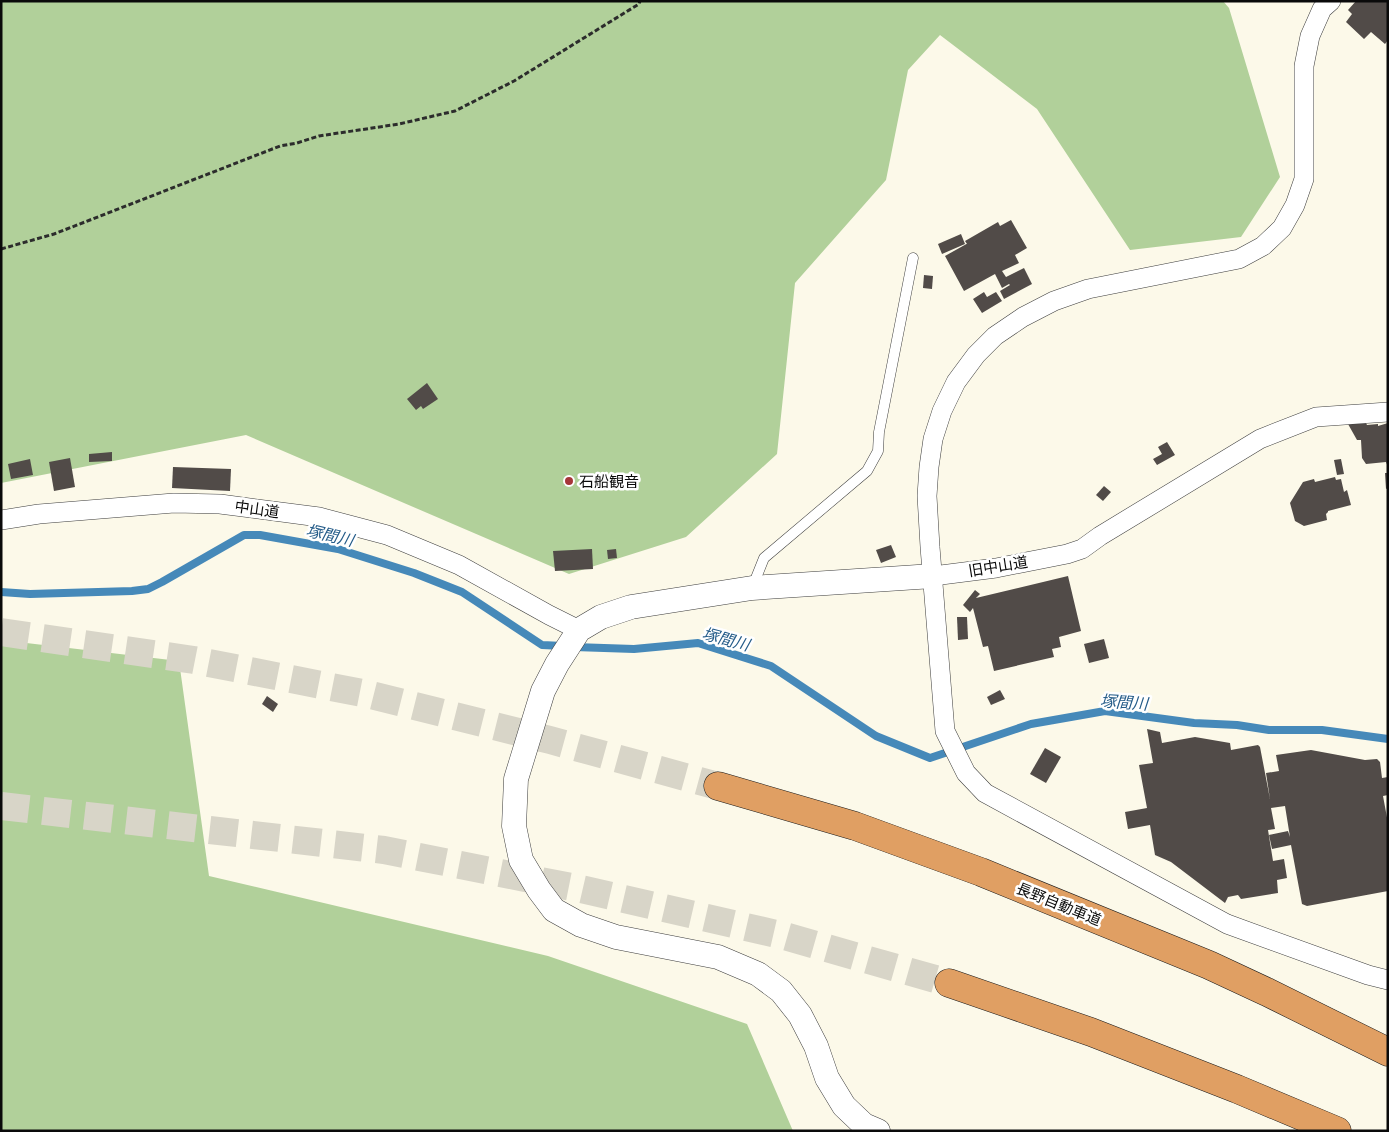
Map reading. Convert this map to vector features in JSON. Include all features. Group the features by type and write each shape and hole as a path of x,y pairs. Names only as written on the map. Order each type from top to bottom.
{"highway":[{"name":"長野自動車道","path":"718,786 855,826 963,865 1209,965 1388,1052"},
{"path":"1209,965 1305,1000 1388,1034"},
{"path":"949,983 1091,1032 1338,1131"},
{"path":"1091,1032 1206,1091 1297,1131"}],"street":[{"path":"1331,1 1322,9 1310,36 1304,66 1304,178 1295,205 1282,228 1263,246 1239,259 1088,289 1054,301 1023,317 995,336 976,355 956,382 942,411 936,430 929,467 928,496 946,731 966,773 985,793 1227,924 1368,975 1388,980"},
{"name":"旧中山道","path":"579,631 601,617 631,607 752,588 933,576 996,568 1067,554 1082,549 1100,536 1260,439 1316,417 1388,412"},
{"name":"中山道","path":"1,520 39,514 174,503 220,504 319,517 387,536 459,565 579,631"},
{"path":"579,631 557,664 544,691 516,778 514,826 521,860 539,890 554,910 581,925 616,937 718,957 758,974 781,991 800,1015 816,1046 827,1078 844,1106 864,1125 878,1131"}],"lane":[{"path":"752,588 764,558 867,471 878,451 913,258"}],"path":[{"path":"1,250 54,234 280,146 319,136 399,124 455,111 514,81 639,4 640,1"}],"green space":[{"path":"1,1 1223,1 1229,8 1280,177 1241,237 1130,250 1037,109 940,35 908,70 886,180 795,283 777,454 686,537 569,574 246,435 1,483"},
{"path":"1,640 179,661 209,876 548,956 747,1024 793,1131 1,1131"}],"building":[{"path":"1356,1 1388,1 1388,40 1385,44 1371,32 1364,39 1346,22 1352,14 1348,10"},
{"path":"1011,220 1027,248 1015,255 1019,263 1002,271 1006,277 1024,268 1032,284 1004,299 1000,291 1010,285 1002,288 995,274 964,291 945,256 967,244 965,241 998,222 1000,226"},
{"path":"961,234 965,244 942,254 938,244"},
{"path":"924,275 933,276 932,289 923,288"},
{"path":"984,292 987,297 996,292 1002,301 982,313 973,299"},
{"path":"427,383 438,399 423,409 421,406 416,410 407,399"},
{"path":"1366,423 1367,425 1378,424 1378,426 1388,423 1388,467 1386,462 1366,464 1362,458 1361,440 1357,440 1348,424"},
{"path":"1167,442 1175,455 1157,465 1153,459 1162,454 1158,447"},
{"path":"112,452 112,461 89,462 89,454"},
{"path":"70,458 75,487 54,491 49,462"},
{"path":"30,459 33,475 11,479 8,464"},
{"path":"1341,459 1344,474 1337,475 1334,460"},
{"path":"173,467 231,469 230,491 172,488"},
{"path":"1385,473 1388,473 1388,488 1386,489"},
{"path":"1335,477 1336,480 1341,479 1344,492 1347,490 1351,505 1328,511 1326,514 1327,520 1304,526 1295,521 1290,503 1303,482 1314,479 1315,482"},
{"name":"石船観音","path":"564,478 574,478 574,484 564,485"},
{"path":"1104,486 1111,492 1103,501 1096,495"},
{"path":"891,545 896,557 881,563 876,550"},
{"path":"592,549 593,569 555,571 553,551"},
{"path":"616,549 617,558 608,559 607,550"},
{"path":"1068,576 1081,631 1059,637 1061,647 1052,649 1054,657 994,671 988,646 983,647 973,608 970,612 963,605 975,590 980,594 976,598"},
{"path":"957,617 967,617 968,639 958,640"},
{"path":"1104,639 1109,658 1089,663 1084,644"},
{"path":"1000,690 1005,699 991,705 987,697"},
{"path":"267,696 278,704 273,712 262,704"},
{"path":"1147,729 1160,732 1162,743 1195,737 1230,743 1231,750 1258,745 1260,747 1270,799 1266,773 1279,771 1276,755 1311,750 1365,760 1377,759 1380,762 1382,778 1388,777 1388,795 1383,796 1388,823 1388,891 1307,906 1302,904 1291,845 1272,849 1269,835 1288,831 1290,837 1285,806 1271,808 1275,829 1268,830 1273,861 1284,859 1287,878 1277,880 1278,893 1241,899 1238,895 1228,897 1225,903 1171,862 1155,855 1150,825 1128,829 1125,812 1147,808 1139,765 1153,763"},
{"path":"1045,748 1061,757 1046,783 1030,774"}],"waterway":[{"name":"塚間川","path":"1,592 30,594 148,589 244,535 260,535 338,549 414,573 462,592 542,645 563,646"},
{"name":"塚間川","path":"574,647 634,649 698,643 771,666 876,736 930,758 1031,724 1105,711 1194,723 1237,725 1269,730 1322,730 1388,739"}],"tunnel":[{"path":"1,632 194,660 367,694 550,740 718,786"},
{"path":"1,806 384,850 581,889 781,935 949,983"}],"place":[{"name":"石船観音","path":"569,481"}]}
